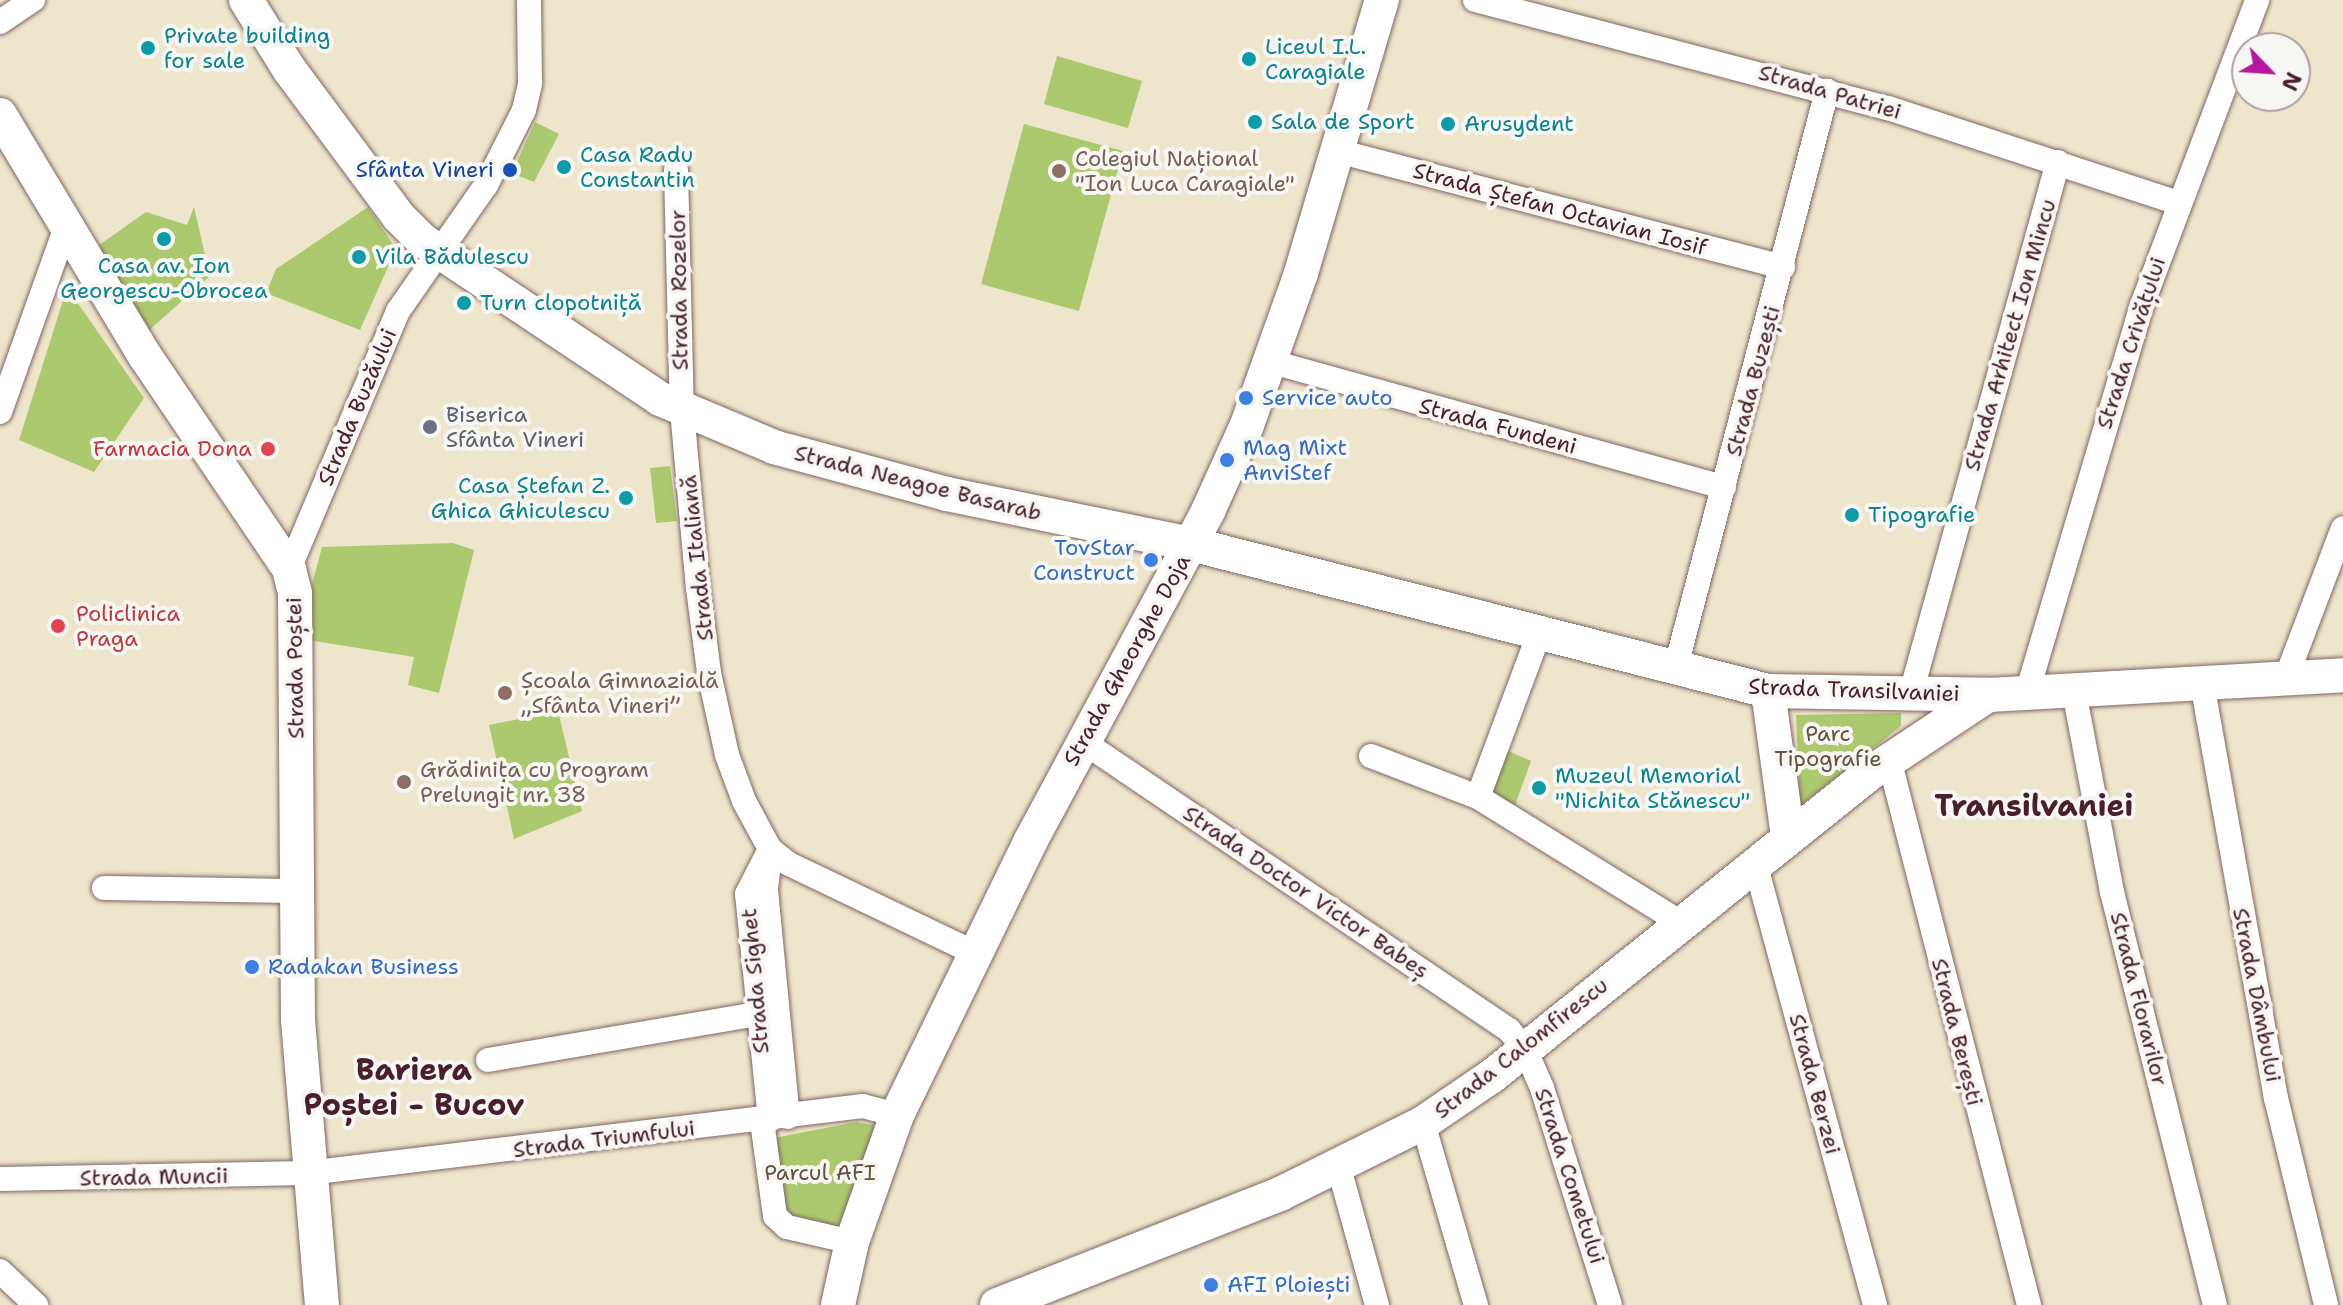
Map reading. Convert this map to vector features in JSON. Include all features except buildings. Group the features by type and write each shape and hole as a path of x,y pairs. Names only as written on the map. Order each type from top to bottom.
{"main road":[{"name":"Strada Neagoe Basarab","path":"246,0 289,69 398,216 439,252 682,410 774,447 876,477 1191,544"},
{"name":"Strada Gheorghe Doja","path":"838,1305 852,1242 897,1115 1082,741 1191,544 1236,453 1272,362 1382,0"},
{"name":"Strada Poștei","path":"0,115 65,229 289,569 295,593 296,891 308,1173 322,1305"},
{"name":"Strada Transilvaniei","path":"1191,544 1675,670 1768,691 1989,695 2343,675"},
{"path":"1768,691 1788,837"},
{"name":"Strada Calomfirescu","path":"997,1305 1339,1168 1423,1123 1525,1049 1889,759 1989,695"}],"street":[{"path":"0,22 33,0"},
{"name":"Strada Buzăului","path":"289,569 385,338 486,185 524,110 530,83 529,0"},
{"name":"Strada Patriei","path":"1475,0 1827,91 2179,203"},
{"name":"Strada Crivățului","path":"2027,693 2108,410 2179,203 2257,0"},
{"name":"Strada Buzești","path":"1675,670 1827,91"},
{"name":"Strada Ștefan Octavian Iosif","path":"1337,151 1783,267"},
{"name":"Strada Arhitect Ion Mincu","path":"1911,693 2058,162"},
{"name":"Strada Rozelor","path":"676,170 682,410"},
{"path":"0,412 65,229"},
{"name":"Strada Fundeni","path":"1272,362 1724,487"},
{"name":"Strada Italiană","path":"682,410 709,673 727,755 770,849"},
{"path":"2286,678 2343,528"},
{"path":"1478,797 1539,634"},
{"name":"Strada Dâmbului","path":"2202,683 2276,1098 2326,1305"},
{"name":"Strada Florarilor","path":"2074,691 2112,892 2215,1305"},
{"name":"Strada Doctor Victor Babeș","path":"1082,741 1488,1013 1525,1049"},
{"path":"1371,756 1478,797 1681,923"},
{"name":"Strada Berești","path":"1889,759 2029,1305"},
{"path":"773,1119 766,890 770,849 826,884 975,953"},
{"name":"Strada Sighet","path":"770,849 754,871 747,894 756,1014 773,1119 775,1216 787,1227 852,1242"},
{"name":"Strada Berzei","path":"1755,863 1875,1305"},
{"path":"104,888 296,891"},
{"path":"488,1060 756,1014"},
{"name":"Strada Cometului","path":"1525,1049 1573,1173 1610,1305"},
{"name":"Strada Triumfului","path":"308,1173 863,1106 897,1115"},
{"path":"1423,1123 1476,1305"},
{"path":"1339,1168 1377,1305"},
{"name":"Strada Muncii","path":"0,1179 308,1173"},
{"path":"0,1271 36,1305"}],"green space":[{"path":"1057,56 1142,81 1128,128 1044,104"},
{"path":"535,122 559,134 534,182 512,173"},
{"path":"1024,124 1123,151 1079,311 981,284"},
{"path":"194,207 210,276 146,333 95,248 146,212 187,225"},
{"path":"368,207 396,249 360,330 266,293 276,269"},
{"path":"70,292 144,398 94,472 19,440 65,294"},
{"path":"670,466 677,521 656,523 650,468"},
{"path":"453,543 474,550 439,693 408,685 414,657 308,640 312,584 322,547"},
{"path":"558,711 582,811 514,839 489,725"},
{"name":"Parc Tipografie","path":"1901,713 1901,726 1800,806 1796,715"},
{"path":"1506,750 1531,761 1514,808 1492,792"},
{"name":"Parcul AFI","path":"856,1122 873,1125 875,1142 847,1234 782,1213 774,1138"}],"place":[{"name":"Private building for sale","path":"148,48"},
{"name":"Liceul I.L. Caragiale","path":"1249,59"},
{"name":"Sala de Sport","path":"1255,122"},
{"name":"Arusydent","path":"1448,124"},
{"name":"Casa Radu Constantin","path":"564,167"},
{"name":"Sfânta Vineri","path":"510,170"},
{"name":"Colegiul Național \"Ion Luca Caragiale\"","path":"1059,171"},
{"name":"Casa av. Ion Georgescu-Obrocea","path":"164,239"},
{"name":"Vila Bădulescu","path":"359,257"},
{"name":"Turn clopotniță","path":"464,303"},
{"name":"Service auto","path":"1246,398"},
{"name":"Biserica Sfânta Vineri","path":"430,427"},
{"name":"Farmacia Dona","path":"268,449"},
{"name":"Mag Mixt AnviStef","path":"1227,460"},
{"name":"Casa Ștefan Z. Ghica Ghiculescu","path":"626,498"},
{"name":"Tipografie","path":"1852,515"},
{"name":"TovStar Construct","path":"1151,560"},
{"name":"Policlinica Praga","path":"58,626"},
{"name":"Școala Gimnazială ,,Sfânta Vineri”","path":"505,693"},
{"name":"Grădinița cu Program Prelungit nr. 38","path":"404,782"},
{"name":"Muzeul Memorial \"Nichita Stănescu\"","path":"1539,788"},
{"name":"Radakan Business","path":"252,967"},
{"name":"AFI Ploiești","path":"1211,1285"}],"district":[{"name":"Transilvaniei","path":"2034,806"},
{"name":"Bariera Poștei - Bucov","path":"414,1087"}]}
